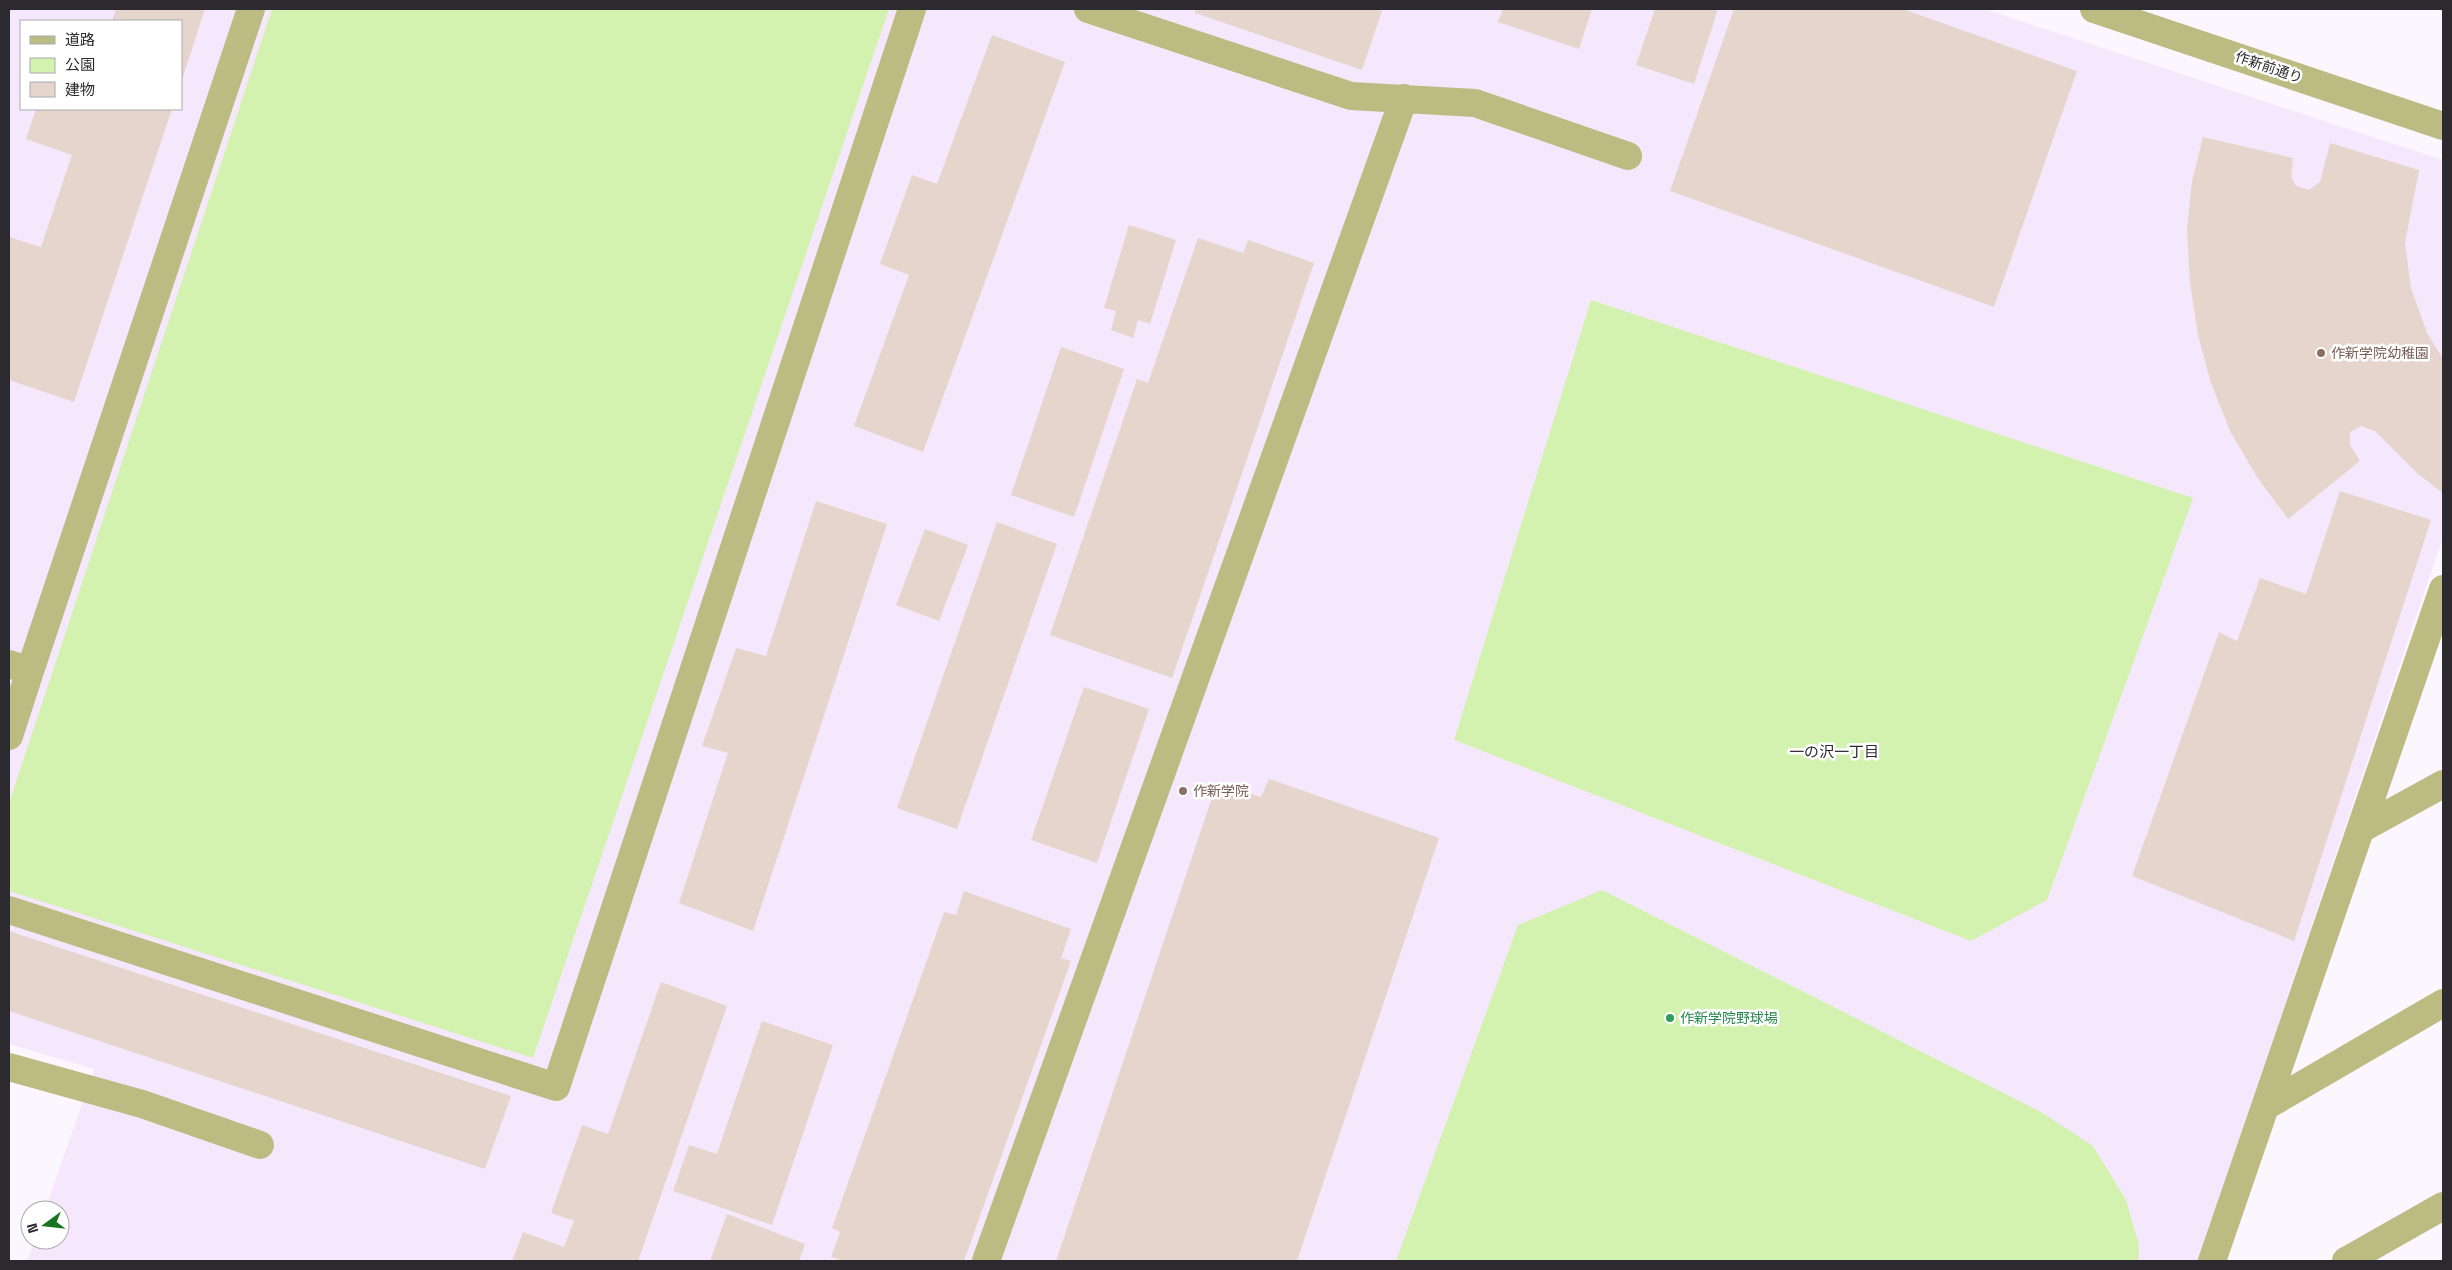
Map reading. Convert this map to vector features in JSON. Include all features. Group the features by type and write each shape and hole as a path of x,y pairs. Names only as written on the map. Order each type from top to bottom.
{"street":[{"path":"9,736 19,668 251,9"},
{"path":"9,910 556,1086 912,9"},
{"path":"1088,9 1352,96 1475,103 1628,156"},
{"name":"作新前通り","path":"2103,10 2438,119"},
{"path":"986,1261 1404,98"},
{"path":"2212,1261 2443,588"},
{"path":"2361,830 2443,784"},
{"path":"2266,1106 2443,1003"},
{"path":"9,1067 142,1104 260,1145"},
{"path":"2346,1261 2443,1206"}],"shaded area":[{"name":"作新学院","path":"9,9 1984,9 2443,160 2443,537 2198,1261 27,1261 31,1250 70,1250 70,1200 48,1200 94,1069 9,1044"}],"green space":[{"path":"272,9 889,9 533,1058 9,891 9,803"},
{"path":"1591,300 2193,498 2047,900 1971,941 1454,740"},
{"name":"作新学院野球場","path":"1602,890 2041,1112 2093,1146 2126,1200 2139,1245 2138,1261 1396,1261 1518,925"}],"building":[{"path":"116,9 205,9 182,80 182,20 112,20"},
{"path":"1196,9 1375,9 1382,11 1362,70 1195,13"},
{"path":"1503,9 1592,9 1579,49 1498,22"},
{"path":"1655,9 1718,9 1694,84 1636,65"},
{"path":"1734,9 1903,9 2077,71 1994,307 1670,191"},
{"path":"992,35 1065,62 923,452 854,426 909,275 880,264 912,175 937,184"},
{"path":"36,110 172,110 74,402 9,380 9,237 41,247 72,155 26,139"},
{"name":"作新学院幼稚園","path":"2203,137 2293,158 2291,177 2296,186 2309,190 2320,182 2330,143 2419,170 2405,243 2411,288 2427,333 2443,359 2443,493 2418,474 2375,431 2361,426 2350,432 2350,445 2360,461 2288,519 2257,477 2230,431 2211,383 2198,335 2190,283 2187,229 2192,181"},
{"path":"1129,225 1176,240 1150,324 1138,320 1133,338 1111,330 1116,311 1104,308"},
{"path":"1198,238 1243,253 1248,240 1314,263 1172,678 1050,635 1137,379 1148,383"},
{"path":"1061,347 1124,369 1074,517 1011,495"},
{"path":"2340,491 2431,520 2294,941 2132,876 2219,632 2237,641 2260,578 2306,594"},
{"path":"816,501 887,524 753,931 679,903 728,753 702,746 736,648 766,656"},
{"path":"997,522 1057,544 957,829 897,808"},
{"path":"925,529 968,545 939,621 896,605"},
{"path":"1084,687 1149,709 1097,863 1031,840"},
{"path":"1269,779 1439,838 1297,1261 1056,1261 1217,783 1261,797"},
{"path":"964,891 1071,929 1061,958 1071,961 964,1261 844,1261 831,1257 840,1232 832,1228 944,912 956,915"},
{"path":"9,931 511,1096 485,1169 9,1011"},
{"path":"661,982 727,1006 638,1261 512,1261 523,1232 564,1247 574,1221 551,1213 582,1125 608,1134"},
{"path":"762,1021 833,1045 772,1225 673,1191 689,1145 717,1154"},
{"path":"727,1214 805,1244 799,1261 710,1261"}],"place":[{"name":"作新学院幼稚園","path":"2321,353"},
{"name":"作新学院","path":"1183,791"},
{"name":"作新学院野球場","path":"1670,1018"}],"district":[{"name":"一の沢一丁目","path":"1834,751"}]}
